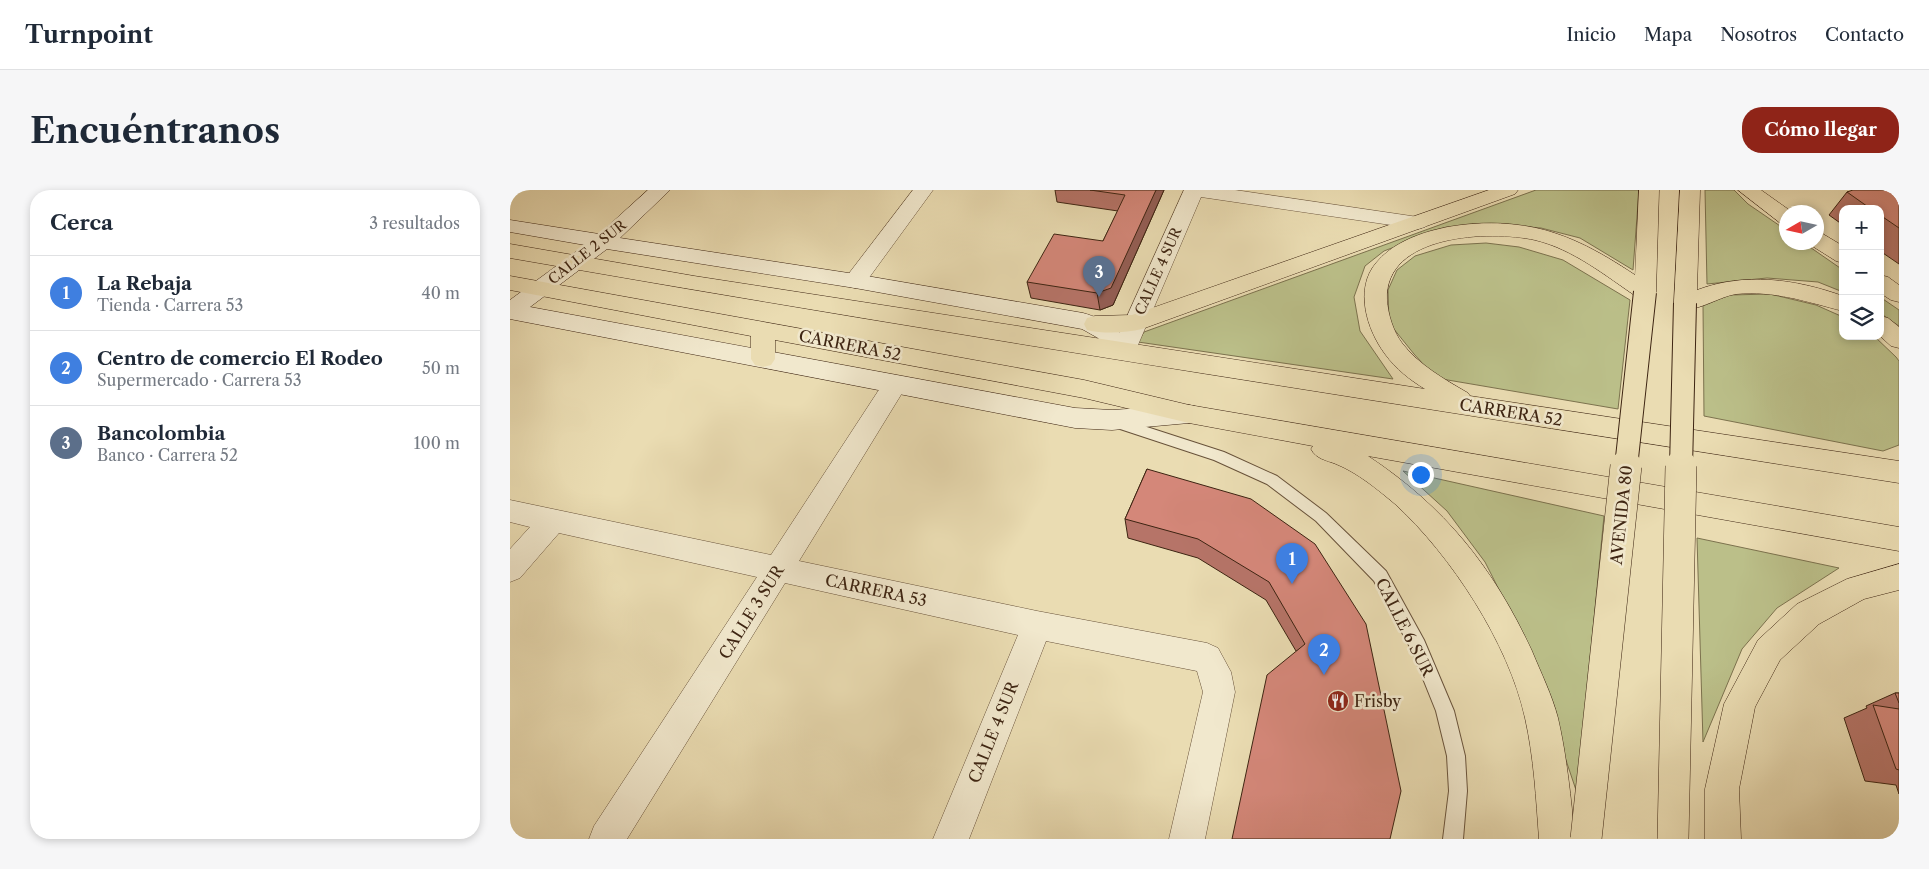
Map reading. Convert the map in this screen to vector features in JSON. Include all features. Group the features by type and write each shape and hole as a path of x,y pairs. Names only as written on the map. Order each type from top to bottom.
{"main road":[{"name":"AVENIDA 80","path":"1586,839 1645,292 1649,190"},
{"path":"1673,839 1685,303 1690,190"},
{"path":"1748,190 1779,213"},
{"path":"1095,324 1134,323 1418,223 1494,192"},
{"path":"1471,406 1421,376 1393,347 1376,316 1375,292 1382,269 1402,252 1429,238 1466,231 1501,230 1535,234 1570,246 1645,292"},
{"path":"1824,243 1839,253"},
{"name":"CARRERA 52","path":"510,251 694,284 1899,472"},
{"name":"CARRERA 52","path":"510,283 1084,389 1189,414 1743,510 1899,539"},
{"path":"1884,285 1899,295"},
{"path":"1685,303 1723,290 1757,287 1788,289 1817,294 1839,302"},
{"path":"1884,327 1899,340"},
{"path":"763,329 763,359"},
{"path":"1279,430 1357,462 1394,487 1429,518 1463,558 1505,625 1540,713 1553,781 1557,839"},
{"path":"1861,465 1899,460"},
{"path":"1723,839 1722,789 1740,704 1768,650 1808,614 1858,588 1899,577"}],"street":[{"name":"CALLE 2 SUR","path":"568,261 580,238 634,190"},
{"name":"CALLE 2 SUR","path":"510,311 568,261 603,242 660,190"},
{"path":"855,281 923,190"},
{"path":"1194,190 1418,223"},
{"name":"CALLE 4 SUR","path":"1123,352 1134,323 1194,190"},
{"path":"510,226 855,281 1095,324 1113,337 1123,352"},
{"name":"CARRERA 52","path":"510,311 1075,418 1112,420 1189,414"},
{"name":"CALLE 3 SUR","path":"607,839 895,385"},
{"name":"CARRERA 53","path":"510,511 1037,625 1207,658 1215,672 1219,692 1187,839"},
{"path":"510,569 554,520"},
{"name":"CALLE 4 SUR","path":"951,839 1037,625"}],"lane":[{"name":"CALLE 6 SUR","path":"1112,420 1220,456 1272,480 1321,517 1380,576 1418,645 1445,711 1456,756 1458,791 1452,839"}],"green space":[{"path":"1536,190 1639,190 1633,270 1580,238 1541,228 1493,224 1446,227 1384,251 1365,266 1354,297 1360,331 1393,379 1138,342 1144,332"},
{"path":"1705,190 1734,190 1748,204 1779,225 1779,250 1814,250 1839,267 1839,290 1818,282 1767,278 1707,284"},
{"path":"1486,243 1519,247 1563,260 1630,300 1618,409 1436,378 1389,323 1388,290 1397,270 1415,256 1451,245"},
{"path":"1770,294 1816,305 1839,315 1839,340 1878,340 1899,361 1899,445 1883,451 1704,416 1703,305 1730,295"},
{"path":"1884,300 1899,310 1899,326 1884,316"},
{"path":"1403,471 1604,516 1577,793 1528,647 1485,562 1447,511"},
{"path":"1697,538 1839,568 1777,608 1742,649 1703,742"}],"building":[{"path":"1090,190 1156,190 1111,288 1097,293 1027,282 1054,234 1103,241 1125,195"},
{"path":"1853,190 1899,190 1899,228 1884,218 1884,205 1865,205 1847,192"},
{"path":"1147,469 1251,499 1315,544 1366,624 1401,791 1390,839 1232,839 1267,675 1305,644 1269,582 1198,539 1125,519"},
{"path":"1895,693 1899,693 1899,703"},
{"path":"1873,705 1899,709 1899,770 1896,769"}],"place":[{"name":"Bancolombia","path":"1099,297"},
{"name":"La Rebaja","path":"1292,584"},
{"name":"Centro de comercio El Rodeo","path":"1324,675"},
{"name":"Frisby","path":"1338,701"}]}
